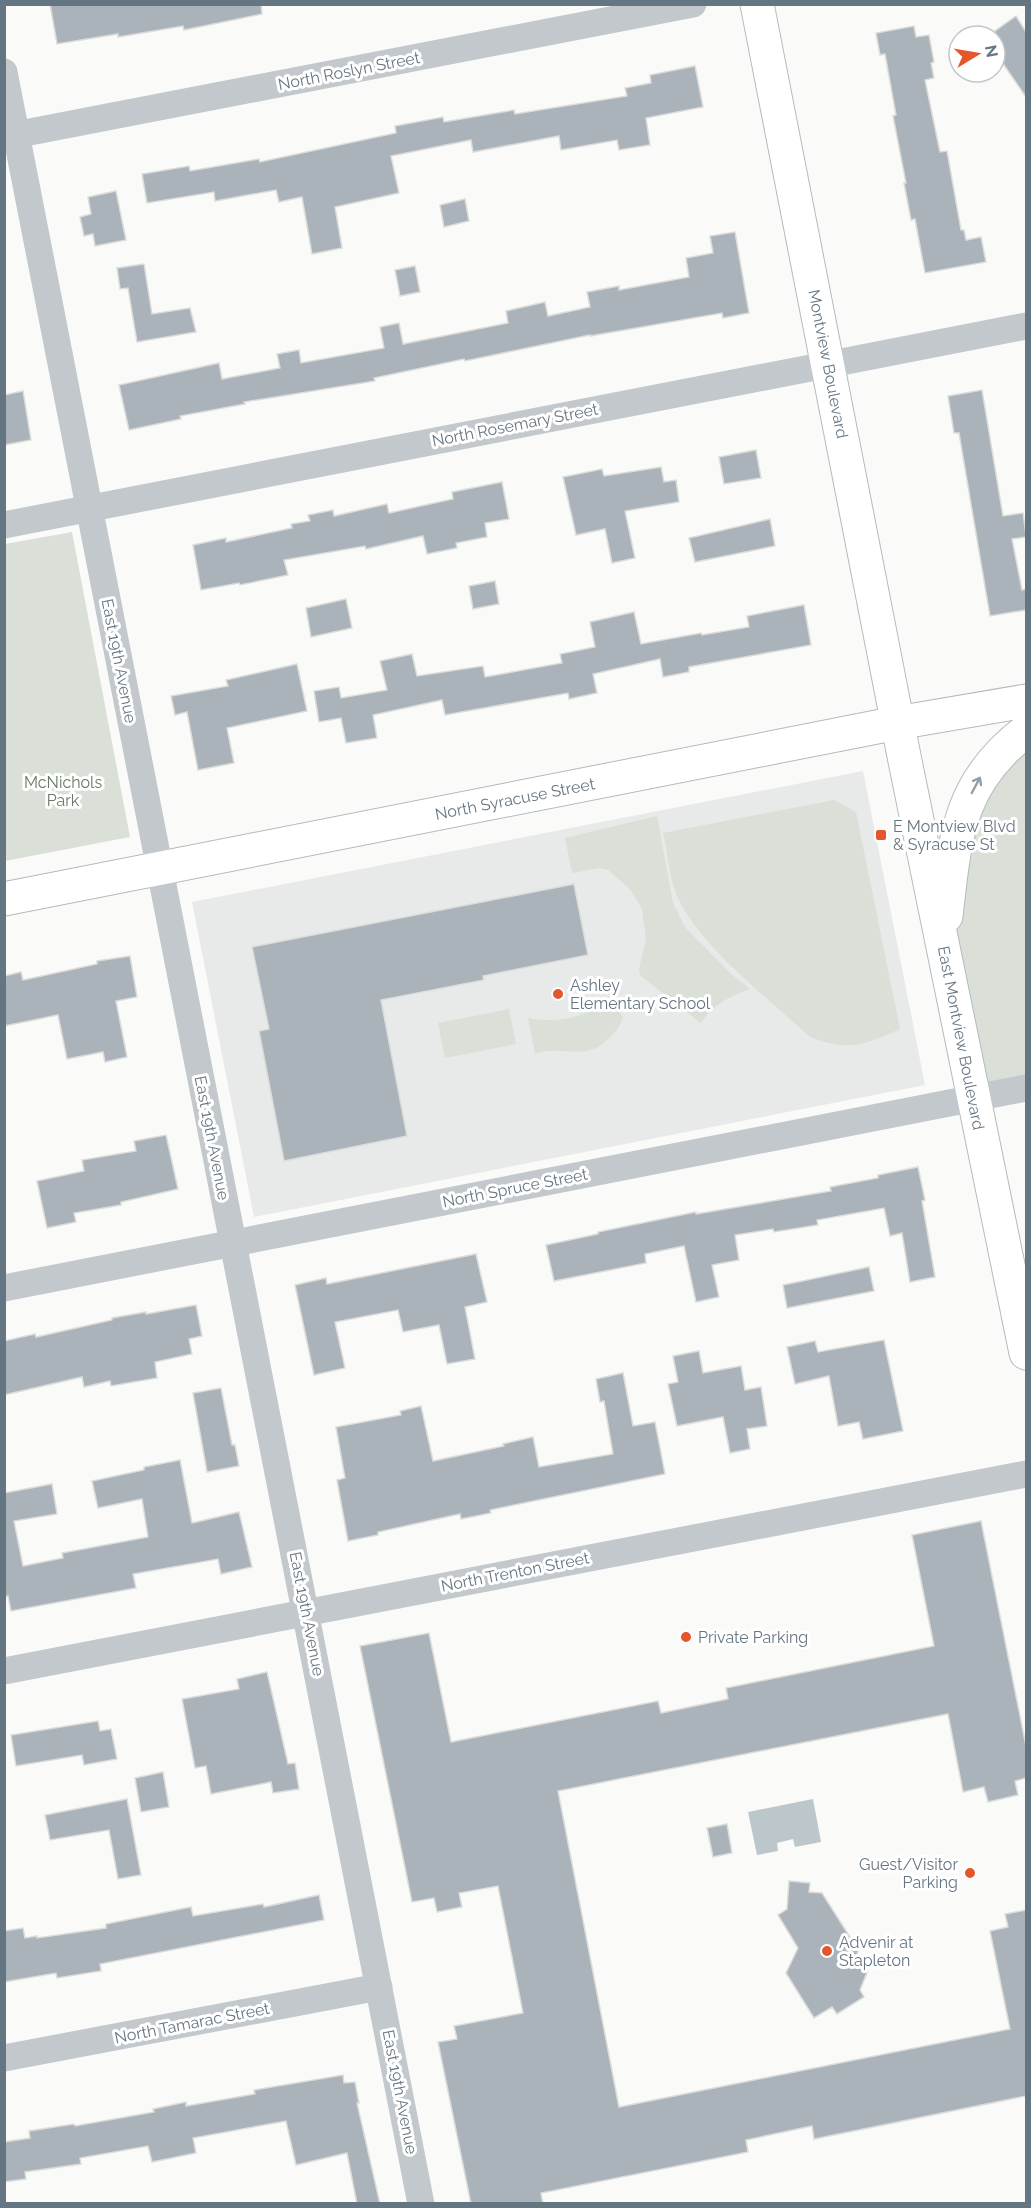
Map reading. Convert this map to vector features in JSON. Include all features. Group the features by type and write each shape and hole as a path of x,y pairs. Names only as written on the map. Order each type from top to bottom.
{"main road":[{"name":"Montview Boulevard","path":"758,4 897,723"},
{"name":"North Syracuse Street","path":"4,899 897,723 1026,701"},
{"name":"East Montview Boulevard","path":"897,723 1026,1353"},
{"path":"942,944 954,843 971,792 981,775 1026,731"}],"street":[{"name":"North Roslyn Street","path":"11,136 693,4"},
{"name":"East 19th Avenue","path":"4,72 11,136 89,509 421,2204"},
{"name":"North Rosemary Street","path":"4,525 1026,326"},
{"name":"North Spruce Street","path":"4,1288 1026,1088"},
{"name":"North Trenton Street","path":"4,1671 1026,1474"},
{"name":"North Tamarac Street","path":"4,2058 379,1987"}],"shaded area":[{"name":"Ashley Elementary School","path":"863,771 925,1085 254,1217 192,902"},
{"path":"813,1799 821,1842 795,1847 793,1839 777,1843 778,1851 757,1855 748,1812"}],"green space":[{"name":"McNichols Park","path":"72,532 130,837 5,861 5,544"},
{"path":"1026,731 1026,1088 973,1098 942,944 954,843"},
{"path":"834,800 856,812 900,1029 856,1045 835,1044 810,1037 718,953 688,915 677,896 670,873 663,833"},
{"path":"657,816 673,903 685,927 731,974 750,989 716,1006 701,1023 640,975 639,969 646,939 642,909 630,889 608,870 600,868 572,873 565,838"},
{"path":"610,1001 623,1017 615,1032 598,1047 581,1052 554,1050 535,1054 528,1018 551,1020 571,1018"},
{"path":"509,1009 516,1044 445,1058 438,1023"}],"building":[{"path":"50,4 261,4 262,14 184,30 183,26 57,44"},
{"path":"1016,16 1026,32 1026,97 1007,69 1007,24 1005,24"},
{"path":"914,26 916,37 929,35 934,62 931,63 934,78 925,80 940,152 947,151 961,230 964,230 966,240 981,237 986,262 925,273 915,219 911,220 904,183 906,183 893,116 896,115 885,54 880,55 876,33"},
{"path":"695,66 703,107 646,118 650,145 619,150 617,140 561,150 559,136 473,152 471,140 391,156 399,193 335,207 342,248 312,254 302,197 279,202 276,190 215,201 214,192 147,203 142,174 189,166 190,171 259,159 260,162 396,133 395,126 443,117 444,122 514,110 515,114 627,96 625,88 651,83 650,75"},
{"path":"116,191 126,240 95,246 93,234 84,236 80,217 91,214 88,197"},
{"path":"465,199 469,221 444,227 440,205"},
{"path":"735,232 749,313 723,318 722,313 590,335 374,378 375,381 244,402 245,404 180,416 181,419 129,430 119,385 219,363 222,379 280,368 277,354 299,350 301,363 384,348 380,327 399,323 403,344 508,323 506,311 545,302 548,316 590,307 587,292 619,286 619,290 689,277 686,258 713,253 710,236"},
{"path":"144,264 152,314 190,308 196,332 137,342 128,288 120,289 117,268"},
{"path":"415,266 420,292 400,296 395,270"},
{"path":"982,390 1003,516 1023,513 1026,535 1026,537 1012,539 1022,590 1026,589 1026,610 990,616 959,433 954,433 948,396"},
{"path":"23,391 31,440 4,445 4,395"},
{"path":"756,450 761,478 724,484 719,457"},
{"path":"661,467 664,482 676,480 679,502 625,511 635,558 612,563 605,529 576,535 563,477 602,469 604,476"},
{"path":"502,482 509,519 485,523 487,537 456,543 457,548 427,554 423,536 366,549 365,546 284,560 288,575 201,590 193,545 226,538 226,542 292,528 291,524 310,521 308,515 333,510 334,516 387,504 389,513 453,499 452,492"},
{"path":"770,519 775,546 695,562 689,538"},
{"path":"495,581 499,604 473,609 469,586"},
{"path":"346,599 352,628 311,637 306,608"},
{"path":"804,605 811,645 689,667 689,672 663,677 660,659 593,674 597,693 569,699 568,693 445,715 442,700 373,715 377,738 346,743 341,718 319,722 314,691 339,687 341,698 387,690 380,661 412,654 417,676 483,666 485,677 562,663 560,654 595,647 590,622 634,612 641,644 749,627 747,616"},
{"path":"297,664 307,711 227,728 234,763 198,770 187,712 175,715 171,696 228,686 226,680"},
{"path":"574,884 588,955 483,976 484,980 381,1000 407,1136 284,1161 259,1031 269,1029 252,947"},
{"path":"130,956 137,997 116,1001 127,1057 105,1062 103,1052 67,1059 58,1015 4,1026 4,976 21,972 23,980 97,964 97,961"},
{"path":"166,1135 178,1189 121,1202 121,1205 74,1213 76,1222 47,1228 37,1181 84,1171 82,1160 136,1151 134,1141"},
{"path":"918,1167 925,1200 922,1201 935,1277 910,1282 902,1233 890,1236 884,1208 817,1220 818,1225 735,1235 739,1260 712,1265 719,1297 696,1302 684,1246 645,1254 646,1263 554,1281 546,1245 696,1212 696,1214 831,1191 830,1187 878,1178 878,1175"},
{"path":"476,1254 487,1302 465,1307 475,1359 447,1364 439,1325 403,1332 398,1310 335,1322 345,1368 314,1375 295,1285 326,1278 327,1284"},
{"path":"869,1267 874,1291 787,1308 783,1285"},
{"path":"196,1305 202,1336 189,1339 192,1354 155,1362 157,1378 111,1386 110,1381 84,1387 82,1377 4,1395 4,1341 35,1334 36,1337 112,1320 112,1318"},
{"path":"884,1340 903,1431 863,1439 859,1422 838,1426 829,1376 795,1384 787,1347 815,1341 818,1352"},
{"path":"699,1351 703,1373 741,1366 745,1390 761,1387 767,1426 747,1429 750,1449 730,1453 723,1417 677,1426 668,1384 678,1382 673,1356"},
{"path":"623,1373 633,1426 655,1422 665,1474 490,1510 491,1513 461,1519 460,1514 348,1541 337,1480 345,1478 336,1427 401,1415 400,1411 421,1406 433,1461 504,1446 503,1444 533,1437 539,1467 613,1454 604,1401 600,1402 596,1379"},
{"path":"221,1388 232,1445 235,1445 239,1466 207,1472 193,1393"},
{"path":"180,1460 192,1523 239,1512 252,1567 221,1574 218,1559 133,1574 136,1588 11,1611 8,1596 4,1597 4,1493 52,1484 57,1514 14,1521 23,1566 63,1558 62,1553 148,1537 142,1499 98,1508 92,1481"},
{"path":"981,1521 1026,1746 1026,1778 1015,1781 1018,1795 988,1802 984,1787 963,1792 948,1714 558,1791 619,2107 1010,2029 990,1931 1008,1927 1005,1914 1026,1910 1026,2096 814,2139 812,2126 746,2140 748,2152 541,2193 543,2204 471,2204 438,2042 457,2039 454,2026 523,2013 498,1886 459,1893 462,1907 437,1912 434,1898 412,1902 360,1646 429,1633 451,1742 658,1701 661,1713 728,1699 726,1688 934,1646 912,1535"},
{"path":"267,1672 288,1764 295,1763 299,1789 273,1793 271,1782 211,1794 206,1766 195,1768 182,1699 239,1689 237,1679"},
{"path":"98,1721 100,1731 111,1729 117,1759 84,1765 82,1755 16,1766 11,1735"},
{"path":"163,1772 169,1807 141,1812 135,1778"},
{"path":"127,1799 141,1875 118,1879 109,1830 50,1840 45,1815"},
{"path":"727,1824 732,1853 713,1857 707,1828"},
{"name":"Advenir at Stapleton","path":"789,1881 810,1883 809,1892 822,1893 853,1942 861,1945 857,1954 868,1970 860,1990 864,1997 837,2014 832,2007 814,2018 786,1973 798,1948 778,1915 787,1909"},
{"path":"319,1895 324,1920 100,1964 101,1971 57,1978 56,1973 4,1982 4,1931 23,1928 25,1938 37,1936 37,1938 106,1928 106,1924 191,1907 193,1916 263,1904 264,1907"},
{"path":"343,2075 344,2083 355,2082 359,2103 357,2103 380,2204 357,2204 347,2153 296,2165 286,2121 193,2138 196,2153 152,2162 148,2146 80,2158 81,2164 25,2172 26,2179 4,2182 4,2142 30,2138 29,2131 74,2124 75,2126 154,2112 153,2109 186,2102 186,2106 255,2094 254,2090"}],"place":[{"name":"E Montview Blvd & Syracuse St","path":"881,835"},
{"name":"Ashley Elementary School","path":"558,994"},
{"name":"Private Parking","path":"686,1637"},
{"name":"Guest/Visitor Parking","path":"970,1873"},
{"name":"Advenir at Stapleton","path":"827,1951"}]}
